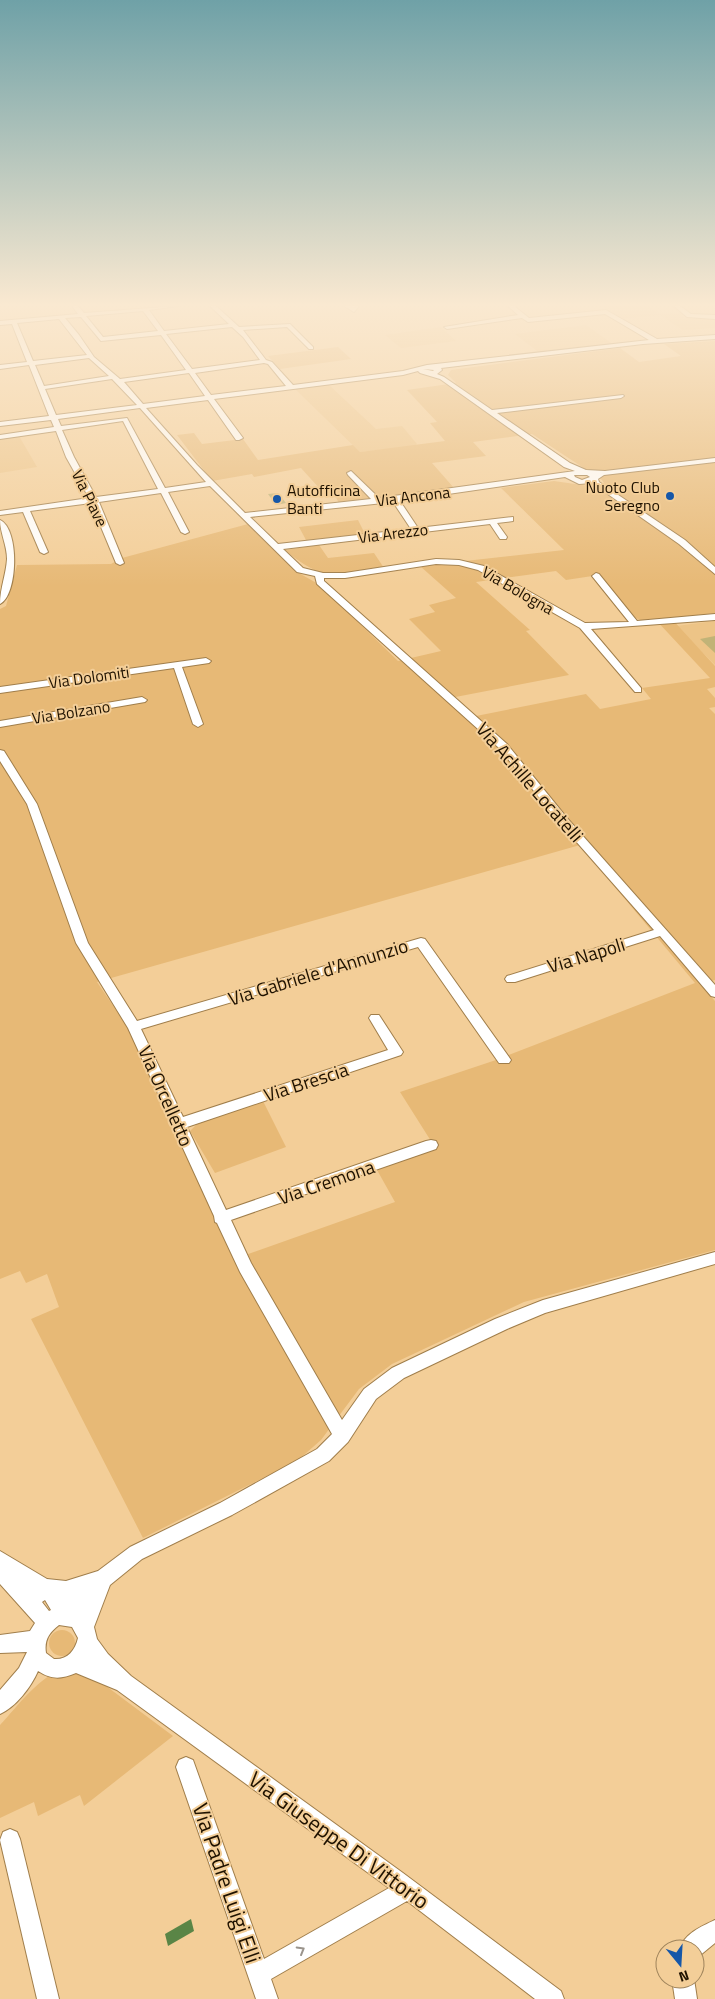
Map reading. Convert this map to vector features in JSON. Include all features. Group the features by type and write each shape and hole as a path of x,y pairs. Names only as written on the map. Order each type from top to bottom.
{"street":[{"name":"Via Piave","path":"47,399 70,457 94,500 120,563"},
{"path":"136,399 210,484 245,515 300,570 319,576"},
{"path":"0,424 198,399"},
{"path":"210,399 239,438"},
{"path":"473,399 567,465 589,474 602,488"},
{"path":"492,412 595,399"},
{"path":"0,437 125,419 161,490 185,532"},
{"path":"574,477 715,460"},
{"path":"567,465 574,477 602,488 682,542 715,571"},
{"path":"351,473 377,501"},
{"path":"574,477 589,474"},
{"name":"Via Ancona","path":"245,515 395,499 550,478 574,477"},
{"path":"0,513 210,484"},
{"path":"395,499 416,530"},
{"path":"25,509 44,552"},
{"name":"Via Arezzo","path":"276,547 510,519"},
{"path":"492,521 503,537"},
{"path":"0,522 7,534 11,559 9,578 0,600"},
{"name":"Via Bologna","path":"319,576 352,576 432,563 469,564 481,568 583,626"},
{"name":"Via Achille Locatelli","path":"319,576 320,582 503,746 563,820 631,895 715,993"},
{"path":"596,576 635,624"},
{"path":"583,626 635,624 715,617"},
{"path":"583,626 638,690"},
{"name":"Via Dolomiti","path":"0,690 206,661"},
{"path":"177,665 198,724"},
{"name":"Via Bolzano","path":"0,724 142,700"},
{"name":"Via Orcelletto","path":"0,753 32,804 76,930 134,1027 220,1218 253,1282 342,1436"},
{"name":"Via Napoli","path":"510,979 661,932"},
{"name":"Via Gabriele d'Annunzio","path":"134,1027 421,942 504,1060"},
{"name":"Via Brescia","path":"179,1124 396,1052 375,1018"},
{"name":"Via Cremona","path":"220,1218 431,1145"},
{"path":"6,1698 33,1666 36,1646 46,1624 65,1615 104,1578 136,1553 226,1510 328,1452 342,1436 367,1398 384,1382 481,1333 548,1305 715,1258"},
{"path":"0,1560 52,1592 65,1615 77,1618 86,1634"},
{"path":"0,1569 8,1581 30,1601 46,1624"},
{"path":"30,1601 45,1588 66,1590 104,1578"},
{"path":"6,1698 33,1677 51,1668 68,1667 81,1657 94,1598 104,1578"},
{"name":"Via Giuseppe Di Vittorio","path":"86,1634 101,1661 124,1683 408,1889 553,1999"},
{"path":"0,1644 36,1646"},
{"path":"36,1646 45,1665 51,1668"},
{"name":"Via Giuseppe Di Vittorio","path":"75,1663 124,1683"},
{"name":"Via Padre Luigi Elli","path":"186,1767 267,1999"},
{"path":"10,1839 48,1999"},
{"path":"258,1974 408,1889"},
{"path":"700,1939 715,1931"}],"shaded area":[{"path":"306,399 344,399 376,429 402,426 417,444 414,446 360,452"},
{"path":"416,399 715,399 715,613 671,618 715,666 715,687 707,689 715,698 715,707 709,708 715,714 715,980 700,984 715,1001 715,1250 524,1302 392,1364 359,1389 321,1440 297,1461 143,1538 31,1319 59,1307 47,1274 26,1283 20,1271 0,1279 0,609 6,606 17,565 111,564 122,558 248,524 297,572 320,585 398,661 441,651 409,619 435,612 429,605 456,598 420,566 564,550 501,488 554,481 589,486 604,483 602,480 532,434 473,442 486,456 432,463 454,488 339,503 333,492 320,489 301,468 254,477 252,474 212,481 177,435 194,433 202,444 243,439 258,460 353,445 360,452 445,441 430,423 437,422","holes":["556,571 566,580 599,575 636,618 642,621 655,619 710,678 642,688 651,699 600,709 586,694 466,718 445,699 569,675 526,631 530,630 476,582","580,845 695,983 496,1060 400,1092 436,1149 377,1170 395,1202 234,1259 131,1032 97,982"]},
{"path":"19,436 37,467 0,473 0,439"},
{"path":"358,520 365,534 306,540 299,527"},
{"path":"319,545 328,558 374,553 384,568 342,575 321,572 310,568 285,550"},
{"path":"715,621 715,665 676,626"},
{"path":"263,1101 286,1147 215,1173 190,1131 197,1124"},
{"path":"62,1630 71,1634 75,1643 71,1652 62,1656 53,1652 49,1643 53,1634"},
{"path":"64,1669 94,1677 173,1736 84,1806 80,1795 38,1816 34,1802 0,1818 0,1725 37,1685"},
{"path":"191,1919 194,1931 168,1946 165,1934"}],"building":[{"name":"Autofficina Banti","path":"278,493 286,503 276,505 268,494"},
{"path":"715,636 715,653 700,639"}],"place":[{"name":"Nuoto Club Seregno","path":"670,496"},
{"name":"Autofficina Banti","path":"277,499"}]}
